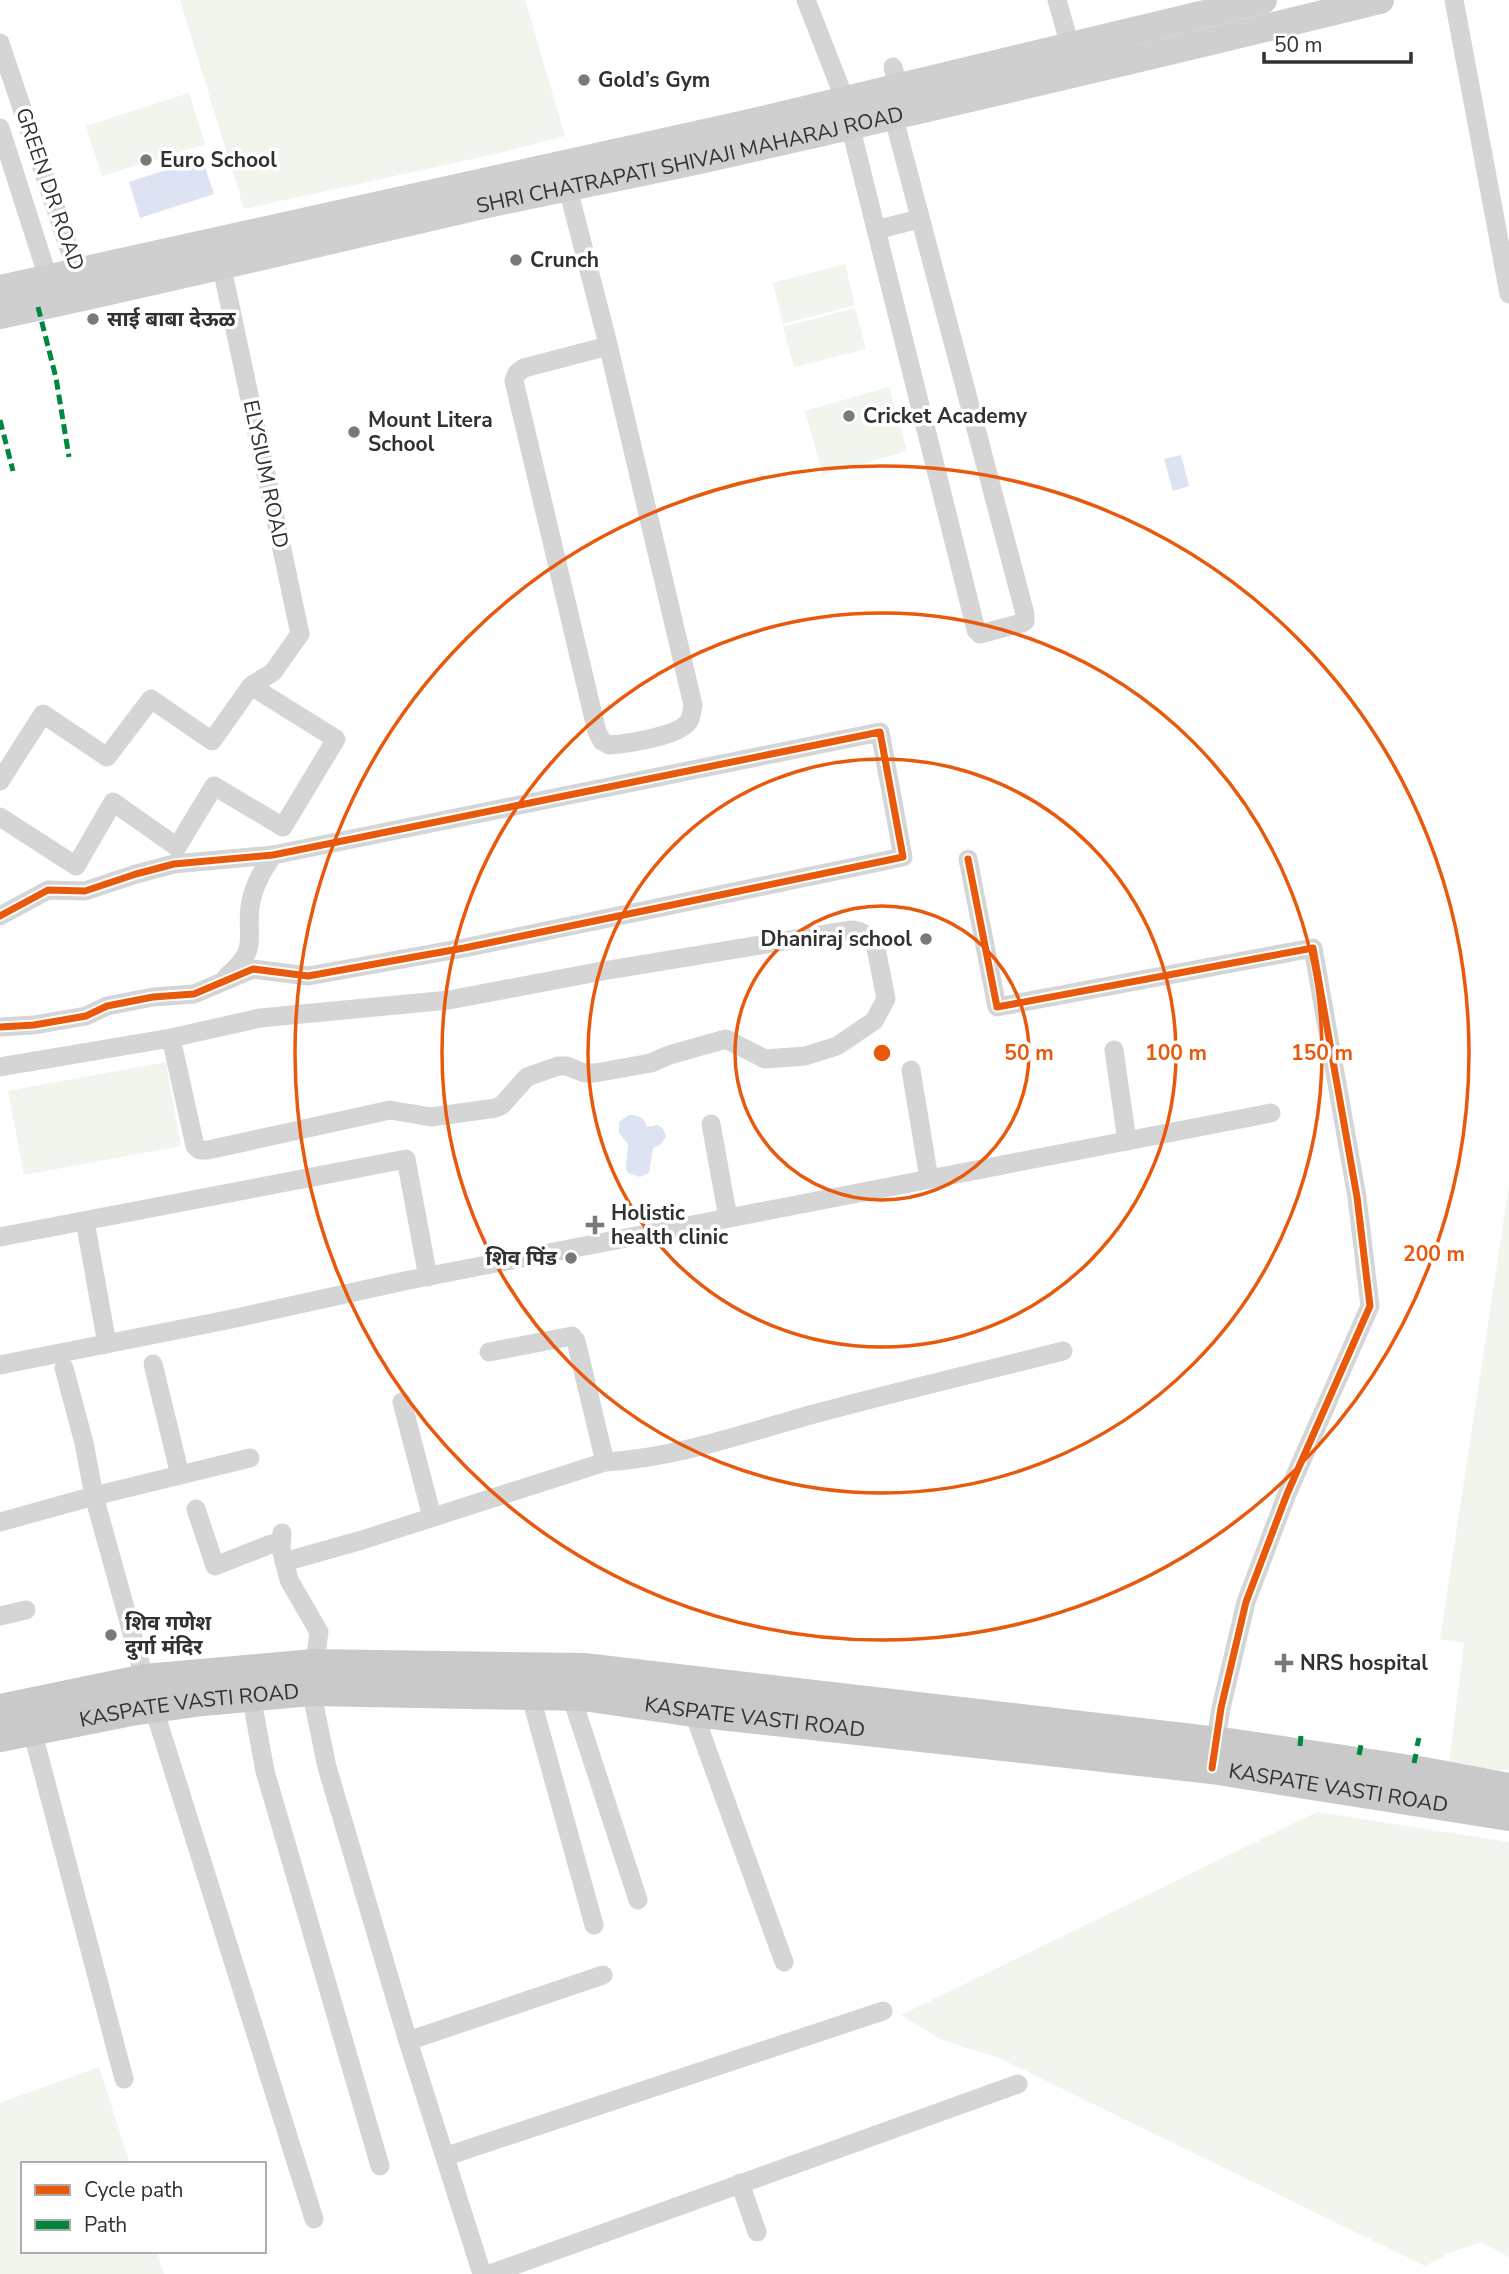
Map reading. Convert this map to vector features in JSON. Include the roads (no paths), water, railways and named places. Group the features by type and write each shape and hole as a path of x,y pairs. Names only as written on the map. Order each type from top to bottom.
{"main road":[{"name":"SHRI CHATRAPATI SHIVAJI MAHARAJ ROAD","path":"0,315 52,291 219,254 258,259 469,208 565,177 848,113 897,96 1070,46 1263,0"},
{"name":"SHRI CHATRAPATI SHIVAJI MAHARAJ ROAD","path":"897,96 1133,60 1380,0"},
{"name":"SHRI CHATRAPATI SHIVAJI MAHARAJ ROAD","path":"0,289 52,291"},
{"name":"KASPATE VASTI ROAD","path":"0,1710 312,1678 584,1669 1214,1756 1509,1815"},
{"name":"KASPATE VASTI ROAD","path":"0,1736 131,1710 149,1694 203,1700 251,1695 312,1678 530,1695 571,1695 693,1711 1403,1770 1509,1789"}],"street":[{"path":"806,0 848,113 976,630 980,634 1022,623 1025,621 1025,614 919,219 897,96"},
{"path":"1056,0 1070,46"},
{"path":"1454,0 1509,294"},
{"path":"1127,32 1133,60"},
{"name":"GREEN DR ROAD","path":"0,43 81,284"},
{"name":"GREEN DR ROAD","path":"0,128 52,291"},
{"path":"565,177 608,346 693,705 689,721 682,728 662,736 609,745 602,741 594,719 514,381 517,373 524,368 608,346"},
{"path":"876,230 919,219"},
{"name":"ELYSIUM ROAD","path":"0,781 43,713 107,757 152,699 212,741 251,685 273,672 300,634 219,254"},
{"path":"0,817 76,866 113,802 177,847 214,786 283,827 336,739 251,685"},
{"path":"0,916 48,890 85,891 174,864 273,855 880,732 903,856 464,948 308,976 253,970 194,994 153,997 107,1006 86,1016 34,1025 0,1027"},
{"path":"218,984 238,967 249,951 251,899 257,880 273,855"},
{"path":"968,859 998,1007 1313,948 1357,1197 1370,1306 1287,1494 1246,1602 1221,1708 1214,1756"},
{"path":"0,1067 171,1038 260,1018 449,1000 597,972 850,930 859,930 876,943 887,999 874,1021 837,1046 805,1056 765,1059 726,1039 650,1063 606,1071 584,1073 567,1066 558,1066 527,1077 502,1105 496,1108 431,1117 390,1110 208,1150 200,1150 195,1146 171,1038"},
{"path":"0,1011 11,1018 34,1025"},
{"path":"1114,1050 1127,1141"},
{"path":"911,1070 929,1180"},
{"path":"0,1365 428,1277 1271,1113"},
{"path":"711,1124 728,1218"},
{"path":"0,1237 406,1159 428,1277"},
{"path":"85,1221 107,1344"},
{"path":"489,1352 572,1336 576,1341 605,1462"},
{"path":"284,1562 362,1540 605,1462 640,1460 695,1447 1063,1350"},
{"path":"153,1364 180,1475"},
{"path":"64,1368 84,1443 94,1496 149,1694 314,2219"},
{"path":"402,1402 432,1517"},
{"path":"0,1522 250,1458"},
{"path":"196,1508 215,1566 276,1538 289,1580 319,1632 312,1678 327,1767 408,2041 447,2156 482,2274"},
{"path":"0,1616 26,1610"},
{"path":"251,1695 265,1771 380,2166"},
{"path":"530,1695 594,1925"},
{"path":"571,1695 638,1900"},
{"path":"693,1711 784,1962"},
{"path":"32,1730 124,2079"},
{"path":"408,2041 603,1975"},
{"path":"447,2156 883,2011"},
{"path":"490,2274 1018,2084"},
{"path":"740,2183 757,2232"}],"water":[{"path":"202,158 214,194 140,218 129,182"},
{"path":"1181,455 1189,486 1173,491 1164,459"},
{"path":"629,1115 641,1117 647,1127 658,1125 666,1137 660,1145 653,1148 649,1173 640,1177 628,1173 626,1169 628,1144 619,1133 619,1122"}],"place":[{"name":"Gold’s Gym","path":"584,80"},
{"name":"Euro School","path":"146,160"},
{"name":"Crunch","path":"516,260"},
{"name":"साई बाबा देऊळ","path":"93,319"},
{"name":"Cricket Academy","path":"849,416"},
{"name":"Mount Litera School","path":"354,432"},
{"name":"Dhaniraj school","path":"926,939"},
{"name":"Holistic health clinic","path":"595,1225"},
{"name":"शिव पिंड","path":"571,1258"},
{"name":"शिव गणेश दुर्गा मंदिर","path":"111,1635"},
{"name":"NRS hospital","path":"1284,1663"}]}
